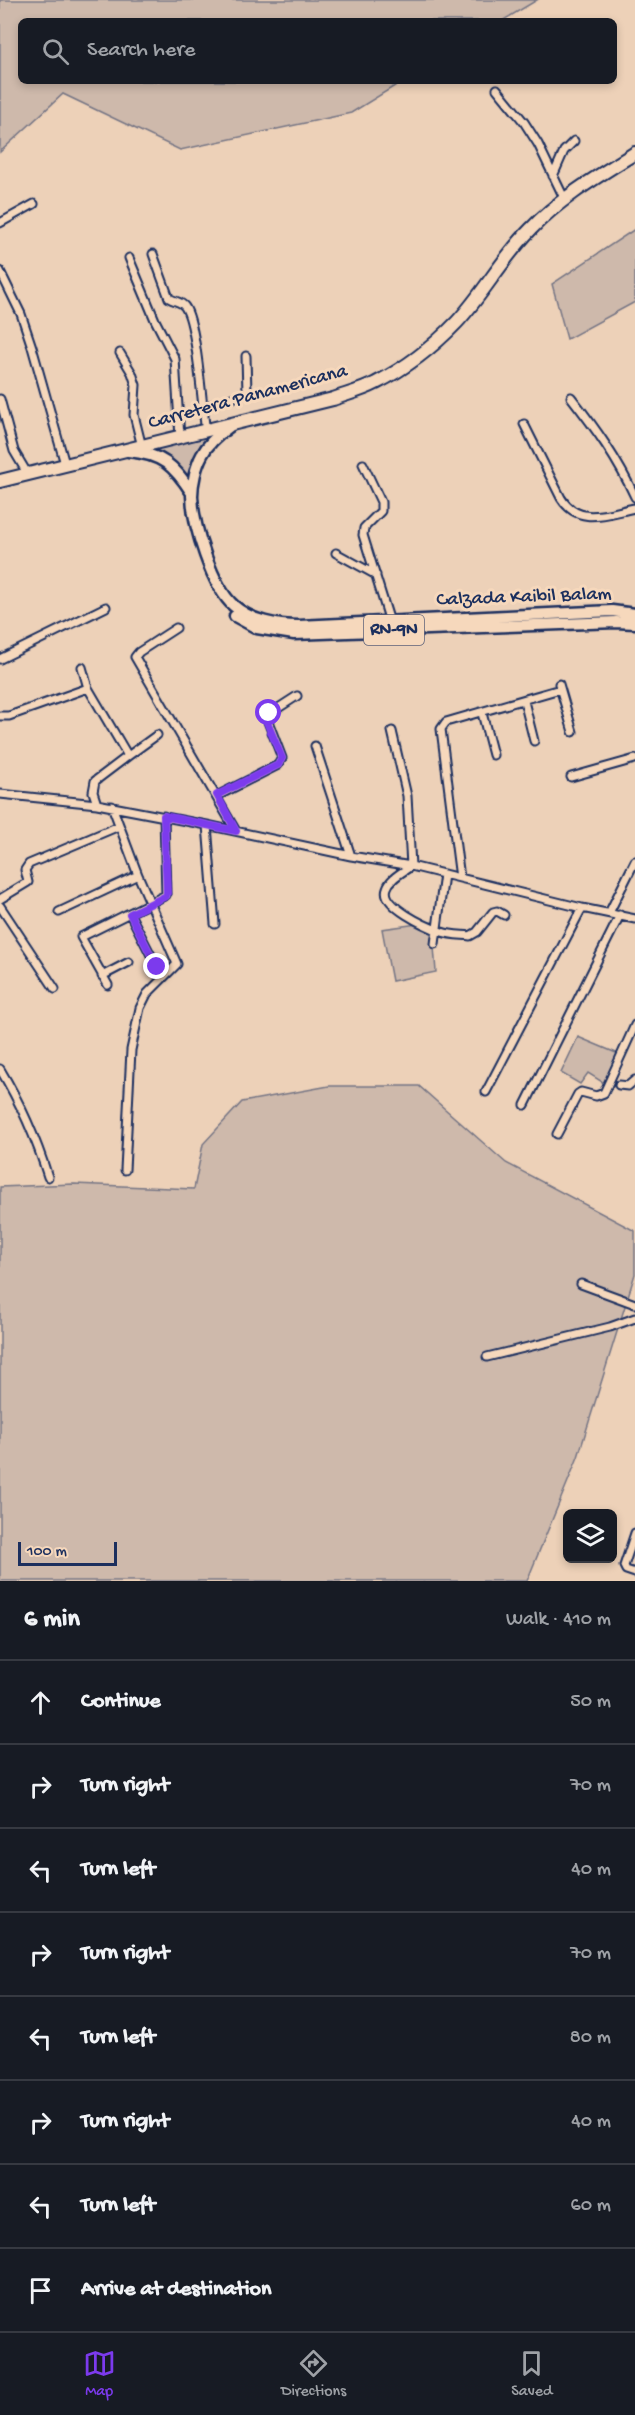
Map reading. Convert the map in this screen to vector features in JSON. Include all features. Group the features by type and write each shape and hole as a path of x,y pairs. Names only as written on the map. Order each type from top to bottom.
{"highway":[{"name":"Carretera Panamericana","path":"0,481 230,426 333,399 375,383 407,364 436,342 457,321 509,253 533,226 565,200 635,153"}],"main road":[{"name":"Calzada Kaibil Balam","path":"230,426 213,439 202,453 192,493 203,548 222,591 235,607 249,616 263,622 288,626 612,611 635,614"},
{"name":"Calzada Kaibil Balam","path":"125,450 146,453 164,460 178,472 192,493"},
{"name":"Calzada Kaibil Balam","path":"203,548 202,559 207,576 225,608 249,625 274,633 635,623"}],"street":[{"path":"497,89 524,122 565,200"},
{"path":"553,176 564,151 574,141"},
{"path":"0,223 34,204"},
{"path":"153,254 169,298 184,305 188,312 194,334 206,432"},
{"path":"129,258 155,320 175,359 180,438"},
{"path":"0,271 21,314 65,464"},
{"path":"120,352 136,385 134,415 142,447"},
{"path":"202,408 247,393 246,356"},
{"path":"570,397 621,467 635,497"},
{"path":"0,399 14,451 27,473"},
{"path":"524,424 561,498 567,508 576,515 597,515 635,508"},
{"path":"363,464 381,502 381,511 369,522 363,535 390,622"},
{"path":"336,553 376,575"},
{"path":"0,659 106,608"},
{"path":"176,628 139,651 135,657 236,831"},
{"path":"82,667 88,688 128,756"},
{"path":"460,878 441,729 446,722 524,701 560,687 573,732"},
{"path":"0,716 9,716 88,688"},
{"path":"217,795 278,765 282,758 267,716 297,696"},
{"path":"524,701 534,741"},
{"path":"482,713 493,755"},
{"path":"392,731 407,796 411,866"},
{"path":"97,804 93,792 95,782 157,735"},
{"path":"315,746 351,856"},
{"path":"571,777 635,759"},
{"path":"0,792 112,806 164,816 351,856 411,866 635,919"},
{"path":"112,806 138,874 177,964 147,994 140,1008 131,1050 125,1170"},
{"path":"108,985 81,937 166,896 164,816"},
{"path":"207,825 215,924"},
{"path":"0,899 28,882 25,870 29,864 119,826"},
{"path":"609,913 635,861"},
{"path":"411,866 387,885 386,892 395,907 411,918 438,930 470,936 477,932 493,912 497,911 504,915"},
{"path":"59,912 138,874"},
{"path":"435,944 444,874"},
{"path":"0,906 55,989"},
{"path":"486,1092 582,908"},
{"path":"130,914 157,967"},
{"path":"525,1105 620,915"},
{"path":"102,976 129,962"},
{"path":"557,1134 578,1094 581,1092 596,1096 604,1093 635,1025"},
{"path":"0,1069 21,1103 48,1177"},
{"path":"618,1085 628,1086 635,1080"},
{"path":"581,1284 635,1304"},
{"path":"487,1357 610,1328 635,1318"},
{"path":"635,1533 624,1566 626,1570 635,1573"}],"shaded area":[{"path":"0,0 537,0 507,18 18,18 18,84 398,84 351,113 180,150 63,94 0,152"},
{"path":"635,229 635,302 567,339 552,284"},
{"path":"213,433 192,490 145,451"},
{"path":"432,922 436,972 392,981 382,929"},
{"path":"578,1037 621,1055 607,1085 588,1073 580,1084 561,1073"},
{"path":"329,1086 419,1086 506,1163 635,1231 635,1274 578,1457 527,1581 0,1581 0,1187 74,1184 194,1189 203,1144 242,1102"}],"route":[{"path":"157,967 130,914 166,896 164,816 236,831 217,795 278,765 281,761 282,758 266,720 269,713"}]}
